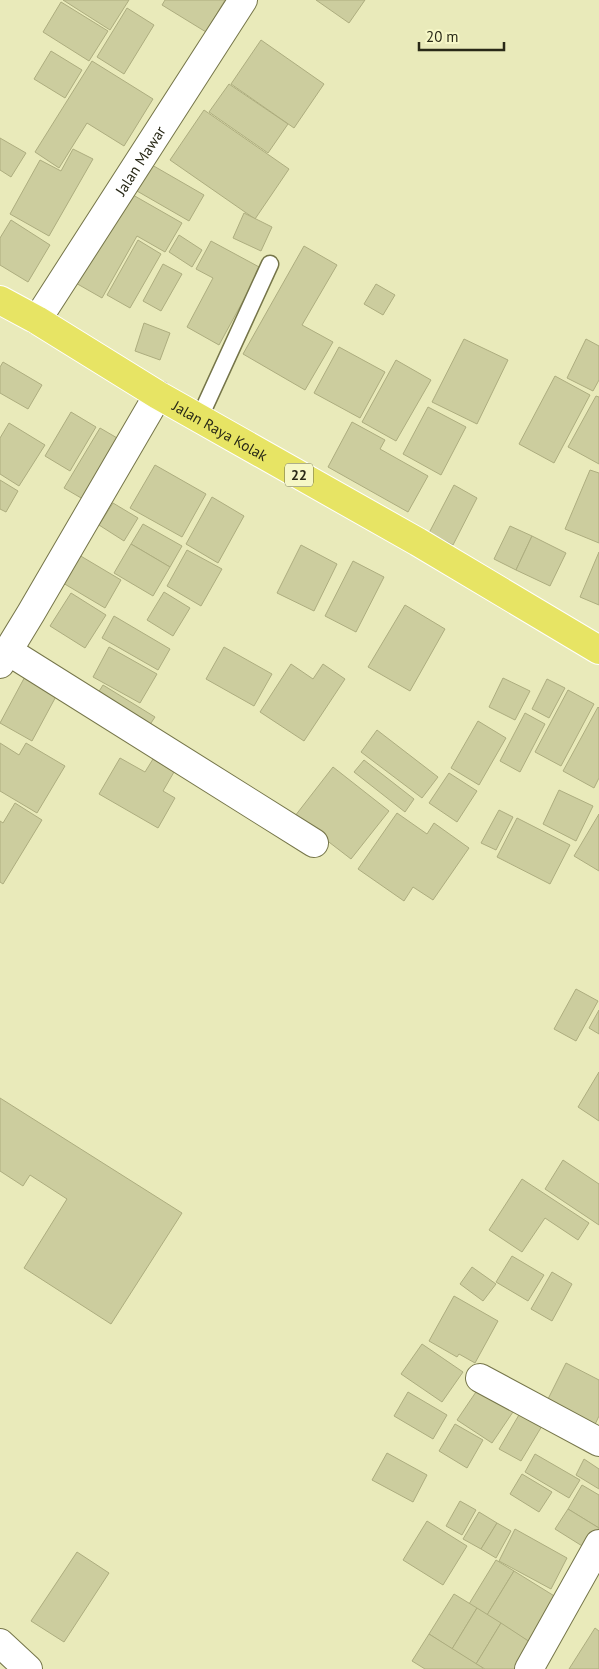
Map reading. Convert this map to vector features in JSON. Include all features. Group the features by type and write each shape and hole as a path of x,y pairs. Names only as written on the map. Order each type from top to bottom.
{"highway":[{"name":"Jalan Raya Kolak","path":"0,300 37,320 199,419 418,542 599,650"}],"street":[{"name":"Jalan Mawar","path":"37,320 242,0"},
{"path":"158,395 4,658 314,843"},
{"path":"480,1378 599,1442"},
{"path":"529,1669 599,1544"},
{"path":"0,1643 28,1669"}],"lane":[{"path":"199,419 270,264"}],"building":[{"path":"63,0 129,0 110,30"},
{"path":"165,0 225,0 206,32 162,5"},
{"path":"316,0 365,0 349,23"},
{"path":"61,2 108,31 89,61 43,32"},
{"path":"127,8 154,25 124,74 97,57"},
{"path":"261,40 324,84 294,128 231,84"},
{"path":"51,51 82,70 65,98 34,79"},
{"path":"92,61 153,99 124,146 87,123 59,168 35,152"},
{"path":"229,84 288,124 268,153 209,112"},
{"path":"204,110 289,169 255,219 170,160"},
{"path":"0,138 26,153 11,177 0,170"},
{"path":"73,149 93,159 49,236 10,214 40,160 61,171"},
{"path":"152,165 204,195 189,221 137,191"},
{"path":"126,191 182,223 165,252 137,236 102,298 74,282"},
{"path":"244,213 272,227 261,251 233,238"},
{"path":"11,220 50,245 28,282 0,265 0,238"},
{"path":"179,235 202,250 192,267 169,252"},
{"path":"138,240 161,254 130,308 107,295"},
{"path":"211,241 261,268 219,345 187,327 213,278 196,269"},
{"path":"304,246 337,265 302,325 333,342 305,390 243,354"},
{"path":"163,264 182,274 161,311 143,301"},
{"path":"376,284 395,295 383,315 364,304"},
{"path":"144,323 170,333 160,360 135,351"},
{"path":"464,339 508,360 477,424 432,402"},
{"path":"586,339 599,346 599,380 593,391 567,378"},
{"path":"339,347 385,372 360,418 314,393"},
{"path":"396,360 431,380 396,441 362,422"},
{"path":"3,362 42,385 28,409 0,393 0,367"},
{"path":"555,376 590,395 554,463 519,444"},
{"path":"596,396 599,397 599,464 568,447"},
{"path":"428,407 466,427 441,475 403,454"},
{"path":"71,412 96,427 70,471 45,456"},
{"path":"352,422 385,440 380,449 428,476 408,512 328,467"},
{"path":"9,423 45,445 19,486 0,474 0,438"},
{"path":"100,428 124,442 88,502 64,488"},
{"path":"155,465 206,494 182,537 130,508"},
{"path":"590,470 599,473 599,543 565,529"},
{"path":"0,480 18,491 6,512 0,509"},
{"path":"454,485 477,498 453,545 429,533"},
{"path":"212,497 244,516 218,563 186,544"},
{"path":"113,503 138,518 124,541 99,525"},
{"path":"143,524 182,546 170,567 131,544"},
{"path":"510,526 532,536 516,570 494,559"},
{"path":"532,536 566,553 550,586 516,570"},
{"path":"131,544 170,567 153,596 114,573"},
{"path":"301,545 337,564 314,611 277,593"},
{"path":"187,550 222,569 201,606 167,586"},
{"path":"599,552 599,605 580,597"},
{"path":"79,555 121,580 105,608 63,583"},
{"path":"353,561 384,577 356,632 325,616"},
{"path":"164,592 190,608 173,636 147,620"},
{"path":"71,593 106,615 85,648 50,626"},
{"path":"405,605 445,629 410,691 368,667"},
{"path":"114,616 170,649 158,670 102,638"},
{"path":"109,647 157,674 140,703 93,677"},
{"path":"224,647 272,674 254,706 206,679"},
{"path":"291,664 313,679 323,664 345,679 304,741 260,712"},
{"path":"28,671 60,689 32,741 0,723"},
{"path":"503,678 530,691 515,720 489,707"},
{"path":"547,679 565,688 549,718 532,709"},
{"path":"103,685 155,717 145,732 93,701"},
{"path":"568,690 594,704 561,766 535,752"},
{"path":"598,707 599,778 594,788 563,771"},
{"path":"525,713 545,724 520,772 500,761"},
{"path":"478,721 506,738 479,785 451,768"},
{"path":"377,730 438,777 422,798 361,752"},
{"path":"0,743 19,755 26,743 65,766 37,813 0,791"},
{"path":"120,758 145,772 153,759 174,772 163,791 175,798 158,828 99,794"},
{"path":"364,760 414,799 405,812 354,772"},
{"path":"333,767 389,811 351,859 295,816"},
{"path":"449,773 477,791 457,822 429,803"},
{"path":"559,790 593,806 576,841 543,824"},
{"path":"15,803 42,820 3,884 0,882 0,821 3,823"},
{"path":"499,810 513,817 496,850 481,843"},
{"path":"397,813 427,834 434,823 469,848 433,900 413,887 404,901 358,869"},
{"path":"599,814 599,871 574,856"},
{"path":"517,818 570,845 550,884 497,857"},
{"path":"576,989 598,1001 576,1041 554,1029"},
{"path":"599,1010 599,1034 589,1028"},
{"path":"599,1072 599,1121 578,1107"},
{"path":"0,1098 182,1213 111,1324 24,1268 67,1199 30,1175 23,1186 0,1171"},
{"path":"563,1160 599,1184 599,1225 545,1189"},
{"path":"522,1179 589,1223 578,1240 545,1218 522,1252 489,1230"},
{"path":"512,1256 544,1275 528,1301 496,1282"},
{"path":"472,1267 496,1284 483,1301 460,1284"},
{"path":"552,1272 572,1284 552,1321 531,1309"},
{"path":"454,1296 498,1321 475,1363 459,1354 457,1357 429,1341"},
{"path":"422,1344 463,1372 442,1402 401,1374"},
{"path":"566,1363 599,1380 599,1416 591,1433 543,1409"},
{"path":"480,1386 515,1409 492,1443 457,1420"},
{"path":"408,1392 447,1415 433,1439 394,1416"},
{"path":"523,1408 545,1421 521,1461 499,1449"},
{"path":"455,1424 483,1440 467,1468 439,1451"},
{"path":"387,1453 427,1475 413,1502 372,1480"},
{"path":"535,1454 580,1480 569,1498 525,1472"},
{"path":"584,1459 599,1469 599,1489 576,1475"},
{"path":"522,1474 552,1492 539,1512 510,1494"},
{"path":"582,1485 599,1495 599,1528 568,1509"},
{"path":"460,1501 476,1510 462,1535 446,1526"},
{"path":"568,1509 599,1528 587,1549 555,1529"},
{"path":"479,1512 497,1523 481,1549 463,1539"},
{"path":"427,1521 467,1546 443,1585 403,1560"},
{"path":"497,1523 511,1531 496,1558 481,1549"},
{"path":"515,1529 567,1558 551,1589 499,1561"},
{"path":"77,1552 109,1573 64,1642 31,1621"},
{"path":"496,1560 514,1571 487,1615 469,1604"},
{"path":"514,1571 564,1602 536,1646 487,1615"},
{"path":"454,1594 477,1608 452,1649 429,1634"},
{"path":"477,1608 501,1623 476,1664 452,1649"},
{"path":"501,1623 536,1646 522,1669 485,1669 476,1664"},
{"path":"595,1628 599,1631 599,1669 569,1669"},
{"path":"429,1634 483,1669 425,1669 412,1661"}]}
